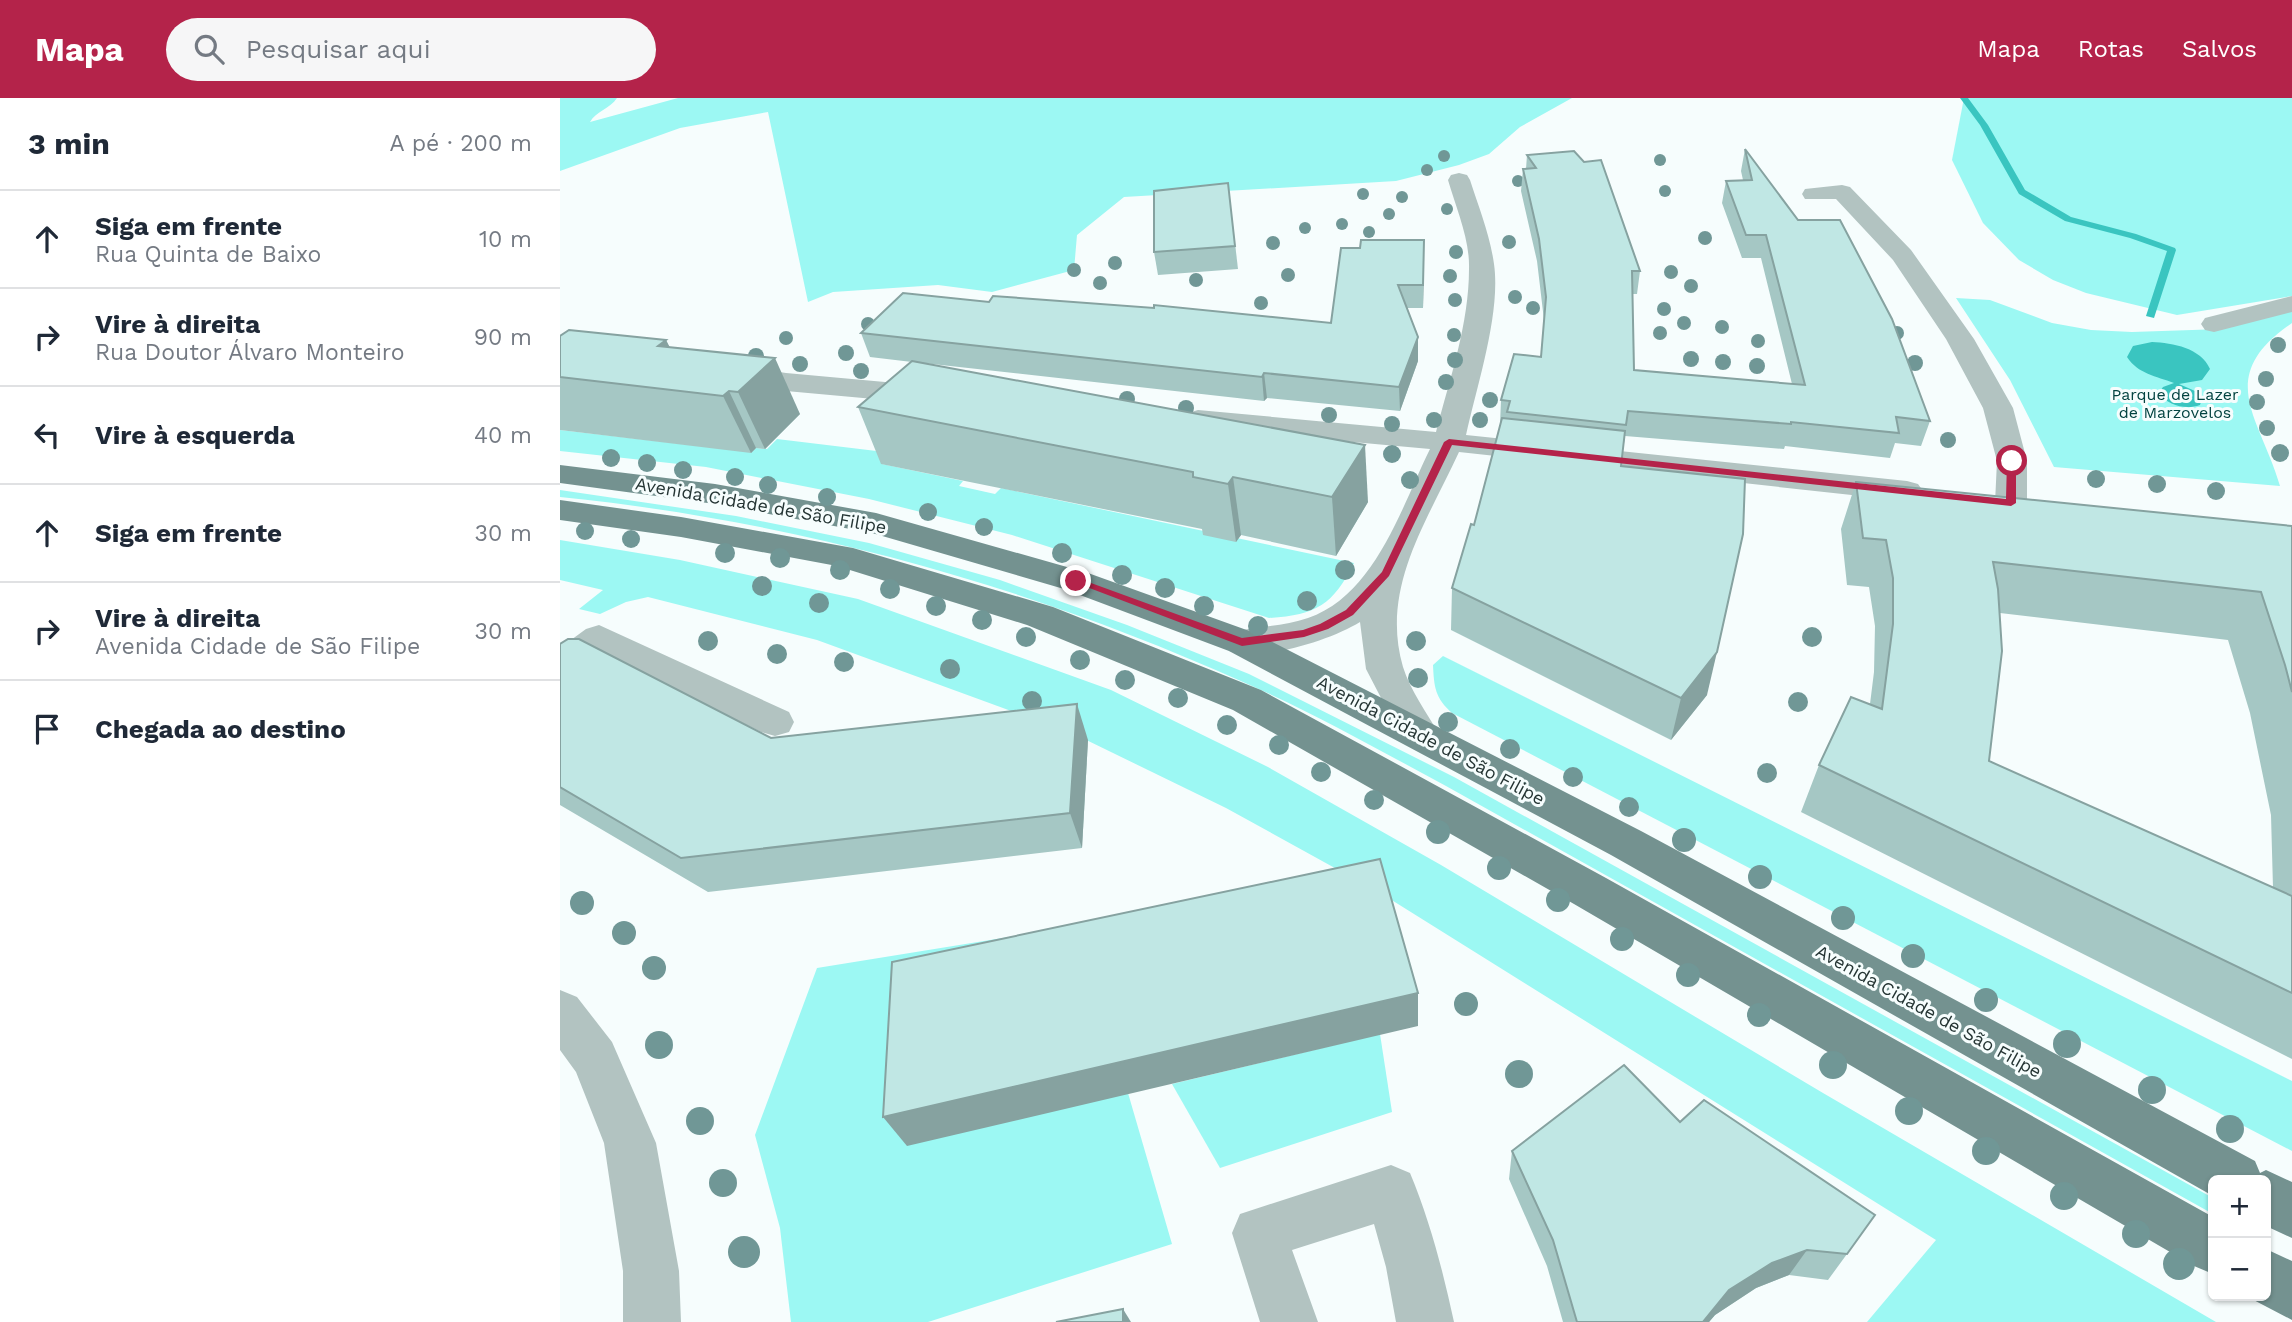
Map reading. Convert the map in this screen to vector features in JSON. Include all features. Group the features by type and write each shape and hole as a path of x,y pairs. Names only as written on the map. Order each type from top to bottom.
{"main road":[{"name":"Avenida Cidade de São Filipe","path":"560,474 716,495 876,523 1076,581 1242,642 1626,844 2227,1175"},
{"name":"Avenida Cidade de São Filipe","path":"560,510 681,527 841,556 1040,616 1247,700 1602,898 2208,1244"},
{"path":"2271,1199 2292,1211"},
{"path":"2271,1280 2292,1292"}],"street":[{"path":"1419,734 1385,669 1378,631 1378,609 1386,574 1449,442 1478,322 1482,267 1477,237 1459,180"},
{"path":"1813,194 1842,192 1902,255 1960,339 1998,408 2012,461 2011,503"},
{"path":"2214,324 2292,304"},
{"path":"702,364 786,382 952,397"},
{"path":"1173,417 1449,442 1942,495"},
{"path":"1242,642 1304,633 1324,626 1349,612 1386,574"},
{"path":"560,667 599,638 775,722"},
{"path":"560,1012 595,1058 630,1143 651,1271 652,1322"},
{"path":"1289,1322 1259,1233 1391,1192 1414,1267 1425,1322"}],"green space":[{"path":"560,98 617,98 590,122 678,98 1572,98 1520,127 1489,154 1459,165 1396,181 1124,197 1077,235 1074,270 992,292 938,285 833,292 808,302 768,112 680,128 560,171"},
{"path":"1964,98 2292,98 2292,296 2177,315 2086,293 2053,280 2019,260 1983,223 1952,160"},
{"name":"Parque de Lazer de Marzovelos","path":"1956,298 1990,300 2052,323 2091,330 2132,332 2222,329 2292,311 2292,323 2268,343 2254,362 2248,380 2254,418 2280,486 2054,467 2010,380"},
{"path":"560,430 751,452 756,448 767,449 777,439 893,453 882,464 963,481 959,486 995,494 1001,488 1354,563 1338,589 1321,605 1299,614 1269,618 1012,535 869,499 706,467 560,451"},
{"path":"560,490 736,516 869,543 1000,580 1127,625 1249,674 1454,777 2208,1195 2208,1211 1446,786 1320,719 1243,682 1078,616 909,562 736,522 560,497"},
{"path":"560,540 680,560 858,599 1111,690 1268,767 1441,865 1823,1093 2216,1322 1867,1322 1936,1240 1382,894 1226,808 1074,734 817,640 648,597 626,602 600,614 579,609 603,590 560,580"},
{"path":"1443,656 2292,1081 2292,1151 1452,713 1442,702 1435,686 1433,665"},
{"path":"1033,933 1128,1093 1172,1244 928,1322 791,1322 780,1228 755,1135 817,968"},
{"path":"1380,1034 1392,1112 1220,1168 1172,1084"}],"shaded area":[{"path":"2152,342 2186,348 2206,362 2210,369 2202,380 2179,384 2195,391 2202,399 2200,405 2183,407 2167,401 2159,393 2163,387 2174,383 2142,371 2131,363 2127,357 2133,346"}],"building":[{"path":"1745,149 1798,220 1840,220 1892,319 1930,421 1896,417 1899,433 1791,422 1628,411 1626,425 1507,412 1510,401 1501,400 1514,354 1541,357 1546,297 1539,239 1523,169 1536,168 1527,155 1574,151 1584,162 1601,160 1640,271 1632,271 1634,370 1805,385 1766,235 1746,235 1726,181 1752,180"},
{"path":"1228,183 1235,246 1154,252 1154,191"},
{"path":"1361,240 1424,240 1423,285 1398,285 1418,337 1399,387 1264,373 1262,377 861,333 903,293 989,302 993,296 1154,308 1154,305 1331,323 1341,248 1360,248"},
{"path":"569,330 666,340 658,346 775,358 738,392 729,391 723,396 560,377 560,336"},
{"path":"912,361 1365,445 1332,497 1233,477 1228,484 1193,477 1193,472 858,407"},
{"path":"1502,418 1625,431 1621,466 1745,479 1743,534 1717,652 1681,698 1452,588 1471,524 1474,525"},
{"path":"1856,482 2292,526 2292,692 2261,592 1993,562 1998,589 2002,651 1989,761 2292,896 2292,993 1819,765 1851,697 1882,709 1893,624 1893,578 1886,540 1863,538"},
{"path":"568,639 579,639 771,738 1077,704 1070,813 681,858 560,787 560,644"},
{"path":"1380,859 1418,993 883,1117 892,962"},
{"path":"1624,1065 1680,1122 1704,1100 1875,1215 1847,1254 1807,1250 1772,1263 1729,1290 1703,1322 1577,1322 1553,1240 1512,1151"},
{"path":"1123,1309 1123,1322 1056,1322"}],"waterway":[{"path":"1964,98 1984,125 2022,192 2068,219 2133,236 2172,250 2151,316"}],"route":[{"path":"1076,581 1242,642 1304,633 1324,626 1349,612 1386,574 1449,442 2011,503 2012,461"}]}
